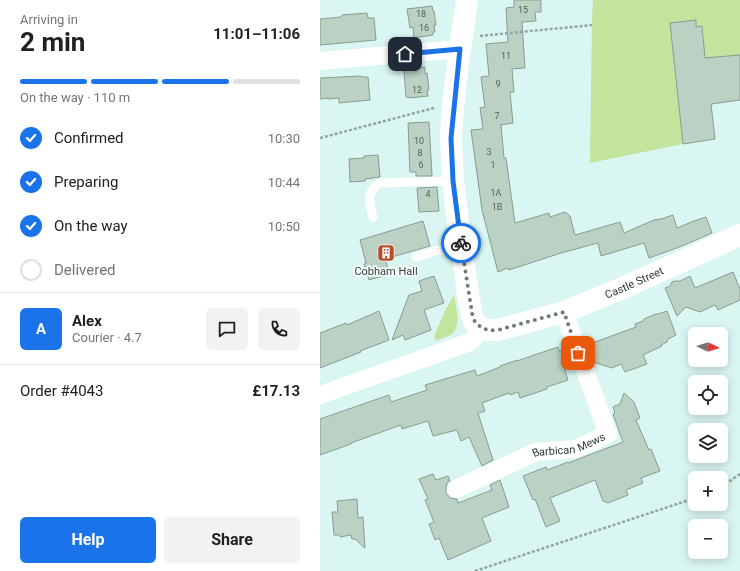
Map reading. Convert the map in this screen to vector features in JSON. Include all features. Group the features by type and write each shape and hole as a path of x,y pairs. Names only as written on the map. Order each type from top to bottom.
{"street":[{"path":"320,395 470,342 483,329 473,319 453,181 451,138 467,0"},
{"path":"320,61 461,43"},
{"name":"Castle Street","path":"483,329 490,331 498,330 564,312 625,287 740,235"},
{"name":"Barbican Mews","path":"456,489 536,452 576,449 608,434 564,312"}],"lane":[{"path":"373,217 370,198 371,193 375,186 380,183 453,181"},
{"path":"416,257 438,250 462,251"}],"path":[{"path":"461,43 592,26"},
{"path":"320,138 454,103"},
{"path":"728,482 740,474"},
{"path":"475,571 688,500"}],"green space":[{"path":"593,0 740,0 740,55 709,58 709,72 698,40 704,39 702,26 696,27 696,21 670,24 683,144 590,163"},
{"path":"454,295 457,325 453,333 436,341 434,336"}],"building":[{"path":"514,0 541,0 541,12 535,12 536,21 522,22 525,68 512,69 514,92 510,92 513,123 501,125 504,158 506,158 515,223 549,213 550,217 565,212 570,216 575,235 620,222 624,233 654,220 673,215 677,228 706,217 712,233 649,258 644,243 601,256 598,243 498,272 482,210 471,130 483,129 480,108 485,107 481,77 489,76 486,44 508,42 506,8 514,7"},
{"path":"432,6 436,25 434,25 435,32 433,32 433,35 414,38 413,27 410,28 407,9"},
{"path":"367,13 368,18 374,18 376,40 320,45 320,19"},
{"path":"696,20 696,27 702,26 705,58 740,55 740,100 711,104 715,139 683,144 670,23"},
{"path":"425,67 429,90 427,90 428,96 406,97 404,71 406,69"},
{"path":"368,77 370,100 339,103 339,98 320,99 320,78"},
{"path":"429,122 432,176 416,176 416,172 410,172 408,123"},
{"path":"378,155 380,177 365,179 365,181 350,182 349,159"},
{"path":"437,187 439,211 419,212 417,188"},
{"name":"Cobham Hall","path":"423,221 430,246 385,259 390,274 369,280 364,264 366,263 360,240"},
{"path":"733,272 740,289 740,300 718,310 715,305 700,312 686,307 677,316 665,288 670,286 672,282 680,281 690,276 695,288"},
{"path":"434,276 444,303 424,310 431,330 405,340 403,335 392,340 409,295 422,291 419,281"},
{"path":"379,311 389,340 320,368 320,333 346,323 347,325"},
{"path":"667,311 676,335 668,339 667,342 661,345 662,346 643,355 647,364 625,372 621,364 612,368 593,362 587,345 636,327 635,324 643,321 644,319"},
{"path":"558,347 559,351 562,351 567,366 564,367 568,380 520,398 518,392 510,395 509,393 482,403 485,411 478,413 493,460 482,466 469,437 461,441 457,430 433,436 428,421 402,429 401,425 320,455 320,419 389,395 391,402 427,390 425,385 475,370 477,376 500,366"},
{"path":"624,393 634,402 640,418 636,420 649,450 651,449 660,471 641,478 643,483 626,490 628,495 608,503 603,501 595,480 550,498 560,521 546,527 535,499 533,500 523,476 546,467 547,470 568,463 623,442 613,414 615,413 613,407 620,404"},
{"path":"433,474 436,480 448,476 450,481 447,483 446,493 450,498 457,499 458,503 492,490 490,485 500,480 509,507 482,518 491,541 448,560 439,538 435,540 429,524 434,522 425,500 428,499 419,479"},
{"path":"357,499 358,518 363,517 365,548 355,539 352,539 351,535 340,537 340,535 334,535 332,512 338,512 337,501"}],"way so far":[{"path":"461,243 473,319 478,325 483,329 490,331 498,330 564,312 578,353"}],"place":[{"name":"Cobham Hall","path":"386,253"}],"route":[{"path":"405,54 460,49 451,138 453,181 461,243"}]}
